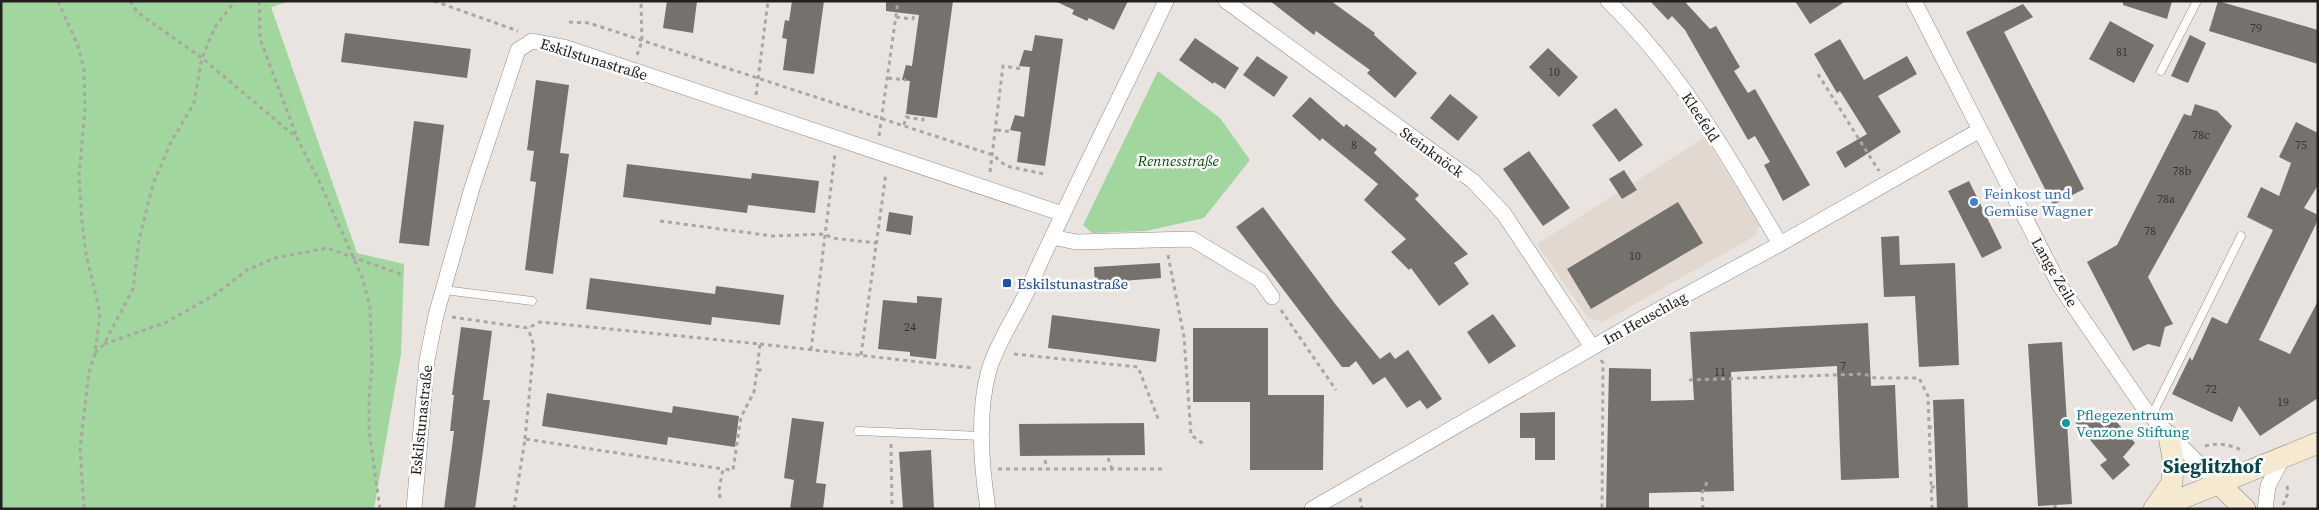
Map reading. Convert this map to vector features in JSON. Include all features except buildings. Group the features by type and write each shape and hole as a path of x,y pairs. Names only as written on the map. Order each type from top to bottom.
{"main road":[{"path":"2155,509 2172,483 2173,460 2170,436"},
{"path":"2155,509 2318,443"},
{"name":"Lange Zeile","path":"2219,484 2245,509"}],"street":[{"path":"988,509 983,469 982,436 984,397 989,370 1166,1"},
{"name":"Steinknöck","path":"1226,1 1473,181 1504,214 1592,347"},
{"name":"Kleefeld","path":"1608,1 1632,24 1672,72 1780,244"},
{"name":"Lange Zeile","path":"1914,1 2060,286 2152,417 2219,484"},
{"name":"Eskilstunastraße","path":"414,509 426,360 436,315 472,188 518,50 532,41 564,47 1063,214"},
{"name":"Im Heuschlag","path":"1312,509 1592,347 1780,244 1980,130"},
{"path":"1052,237 1076,242 1192,239 1260,280 1272,297"},
{"path":"2265,509 2268,486 2283,457"}],"lane":[{"path":"2161,71 2197,1"},
{"path":"2152,417 2241,236"},
{"path":"444,290 532,301"},
{"path":"858,431 982,436"}],"path":[{"path":"58,1 78,46 86,83 79,176 86,254 100,313 95,354 89,372 80,448 84,509"},
{"path":"130,1 137,12 202,58 297,138"},
{"path":"95,354 104,344 133,289 139,240 153,184 171,142 194,103 202,58 215,27 235,1"},
{"path":"259,1 260,39 297,138 362,277 370,306 372,368 369,398 369,430 380,509"},
{"path":"434,1 517,31 532,41"},
{"path":"632,70 642,40 641,1"},
{"path":"753,110 760,79 768,1"},
{"path":"861,355 876,242 883,118 898,1"},
{"path":"896,16 913,19 914,14"},
{"path":"569,22 589,23 993,155 1006,166 1044,174"},
{"path":"986,188 993,155 1004,66 1023,69"},
{"path":"1818,74 1887,184"},
{"path":"888,78 906,80"},
{"path":"904,125 906,117 923,120 923,117"},
{"path":"996,130 1012,132"},
{"path":"811,350 837,138"},
{"path":"660,221 773,236 825,234 832,238 876,242"},
{"path":"1165,239 1184,336 1191,436 1205,445"},
{"path":"104,344 168,322 216,294 247,270 275,258 327,248 353,259 403,275"},
{"path":"1272,297 1336,390"},
{"path":"436,315 528,328 540,322 760,344 989,370"},
{"path":"514,509 525,439 534,346 528,328"},
{"path":"525,439 733,470 741,417 754,392 760,344"},
{"path":"1592,347 1603,363 1602,509"},
{"path":"996,352 1138,367 1159,421"},
{"path":"757,370 765,370"},
{"path":"1689,380 1864,374 1875,378 1919,378 1928,396 1932,509"},
{"path":"1928,427 1934,428"},
{"path":"891,433 892,509"},
{"path":"1108,458 1112,469"},
{"path":"1045,460 1047,469"},
{"path":"720,498 719,490 722,469"},
{"path":"983,469 1165,469"},
{"path":"1703,509 1702,493 1708,480"},
{"path":"1931,487 1936,487"}],"shaded area":[{"path":"1705,137 1759,224 1755,236 1603,322 1588,318 1537,244"}],"green space":[{"path":"1,1 290,1 271,7 357,253 404,264 401,354 374,509 1,509"},
{"name":"Rennesstraße","path":"1158,71 1220,118 1250,160 1204,218 1146,231 1092,233 1083,225"}],"place":[{"name":"Feinkost und Gemüse Wagner","path":"1974,202"},
{"name":"Eskilstunastraße","path":"1007,283"},
{"name":"Pflegezentrum Venzone Stiftung","path":"2066,423"}],"district":[{"name":"Sieglitzhof","path":"2212,466"}]}
